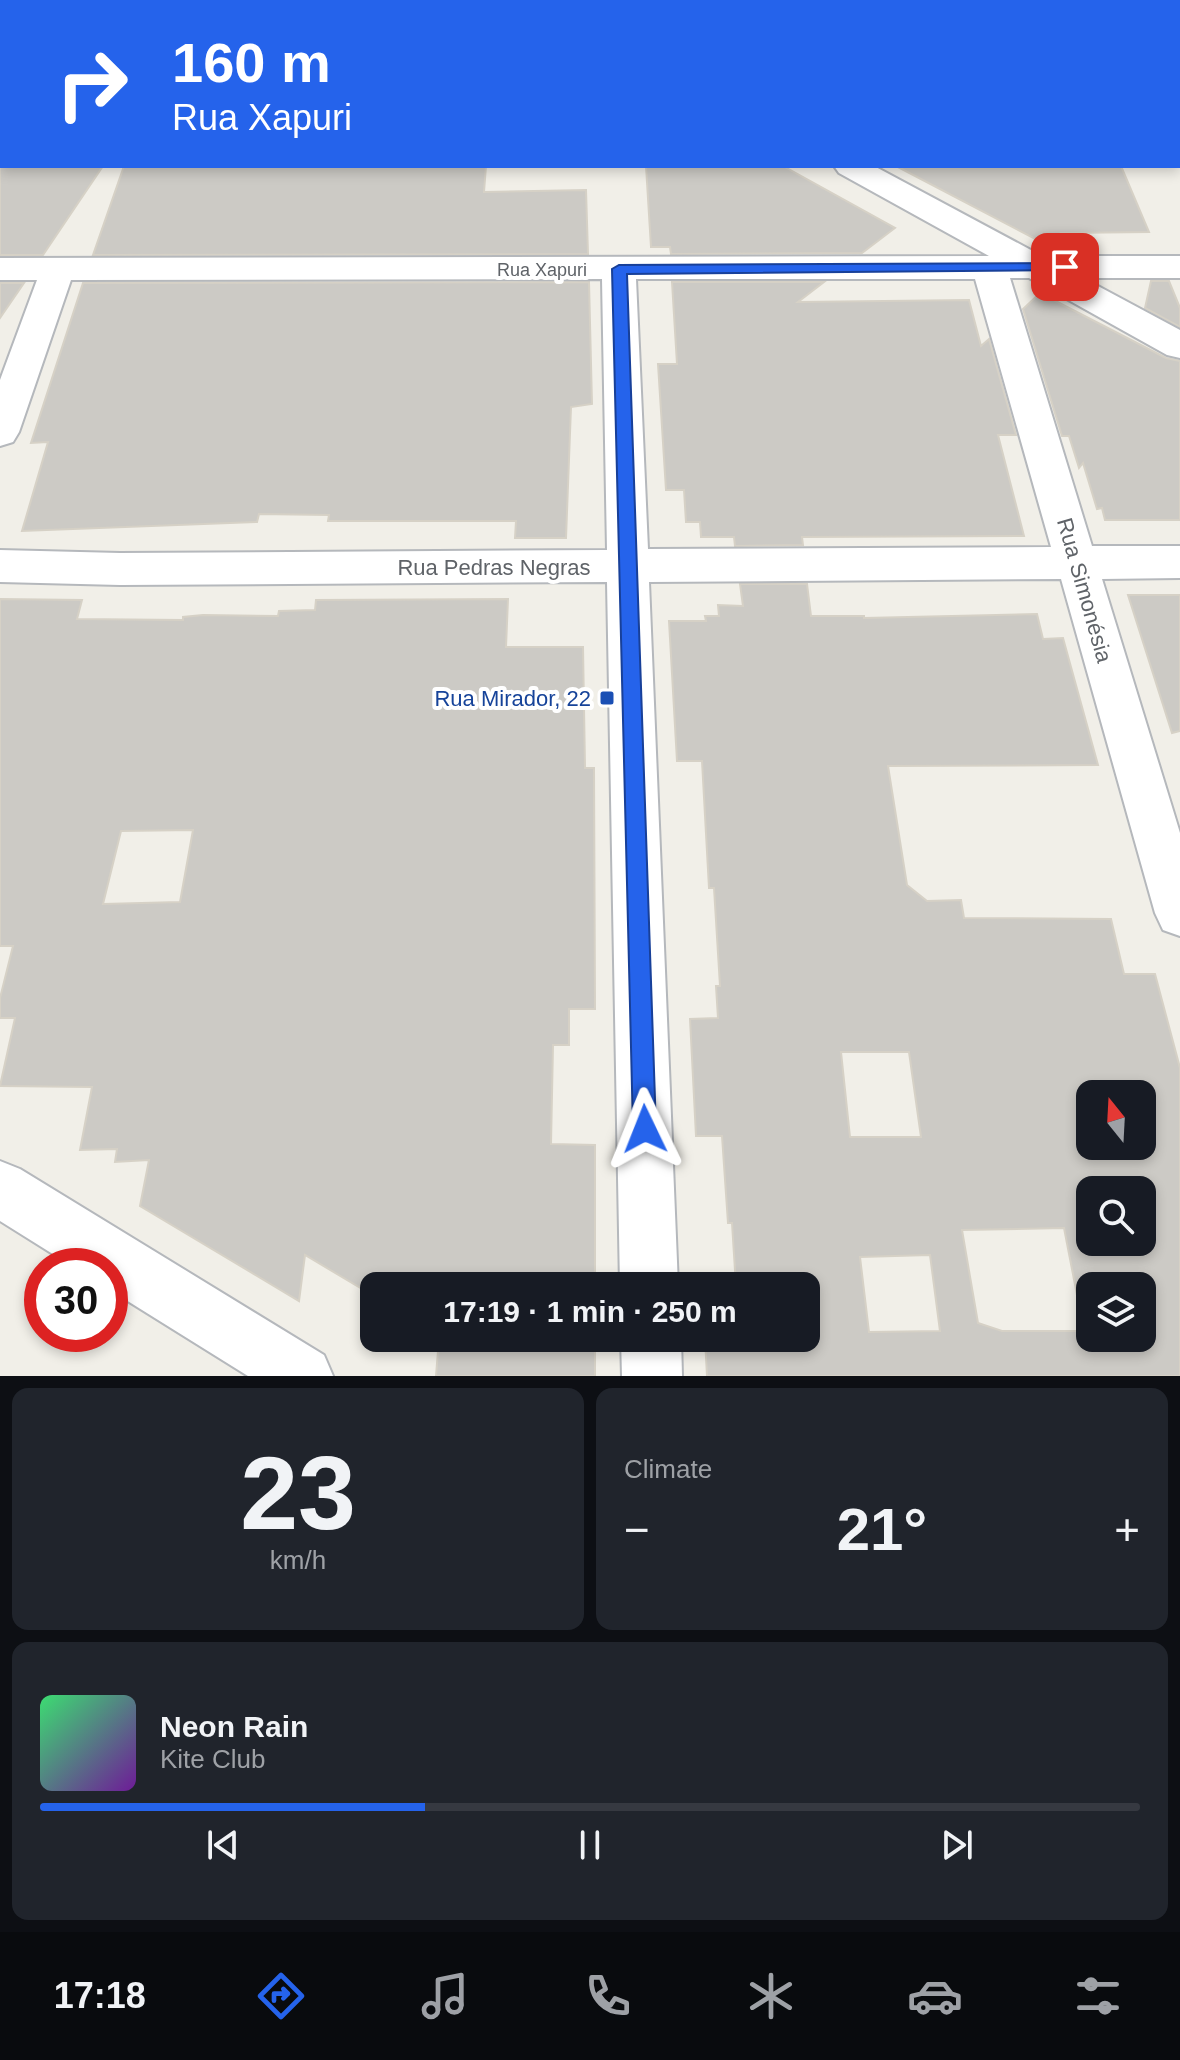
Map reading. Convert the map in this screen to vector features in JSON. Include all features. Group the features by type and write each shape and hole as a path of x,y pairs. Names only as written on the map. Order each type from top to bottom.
{"street":[{"path":"854,168 1180,346"},
{"name":"Rua Simonésia","path":"989,267 1180,913"},
{"name":"Rua Xapuri","path":"0,269 1180,267"},
{"path":"619,269 649,1272"},
{"path":"0,432 57,271"},
{"name":"Rua Pedras Negras","path":"0,566 120,569 1180,562"},
{"path":"0,1189 303,1376"},
{"path":"651,1352 652,1376"}],"building":[{"path":"0,168 102,168 43,255 0,255"},
{"path":"123,168 486,168 484,192 586,190 588,254 93,255"},
{"path":"646,168 787,168 895,228 862,253 671,254 670,247 651,247"},
{"path":"900,168 1122,168 1149,232 1061,233 1068,253 1062,253"},
{"path":"1151,281 1169,281 1180,308 1180,327 1145,308"},
{"path":"589,282 592,404 571,407 566,538 515,538 516,521 328,521 329,515 259,514 257,522 22,531 48,442 31,443 83,283"},
{"path":"672,282 824,282 798,302 969,300 981,346 989,339 1016,435 998,435 1024,536 802,537 803,545 735,546 734,537 701,537 700,522 686,522 684,490 666,490 658,364 677,364"},
{"path":"0,283 24,283 0,318"},
{"path":"1040,293 1166,358 1180,361 1180,520 1105,520 1102,508 1097,509 1083,463 1079,468 1069,436 1062,436 1023,309"},
{"path":"740,584 807,584 811,616 864,618 1037,614 1043,639 1063,638 1098,765 888,766 907,885 927,901 961,900 964,918 1111,919 1124,974 1155,974 1180,1068 1180,1376 707,1376 706,1352 820,1352 820,1272 735,1272 722,1136 696,1136 690,1019 718,1018 716,986 720,986 714,888 709,888 702,761 677,761 669,621 706,621 705,616 719,616 718,605 743,606","holes":["841,1052 909,1052 921,1137 850,1137","1064,1228 1076,1290 1076,1272 1156,1272 1156,1352 1076,1352 1076,1331 1002,1331 978,1323 962,1230","930,1255 940,1331 869,1332 860,1257"]},
{"path":"1128,595 1180,595 1180,731 1172,733"},
{"path":"0,599 82,600 77,619 183,620 183,617 203,615 278,616 279,611 315,610 316,600 508,599 506,647 583,647 585,768 594,768 595,1009 569,1009 569,1045 553,1045 551,1144 595,1145 595,1272 360,1272 360,1288 305,1255 299,1301 140,1206 149,1160 115,1162 117,1149 80,1150 92,1087 0,1086 15,1018 0,1018 0,998 13,946 0,946","holes":["193,830 180,902 103,904 121,831"]},
{"path":"438,1352 595,1352 595,1376 436,1376"}],"place":[{"name":"Rua Mirador, 22","path":"607,698"}],"route":[{"path":"645,1129 619,269 1065,267"}]}
